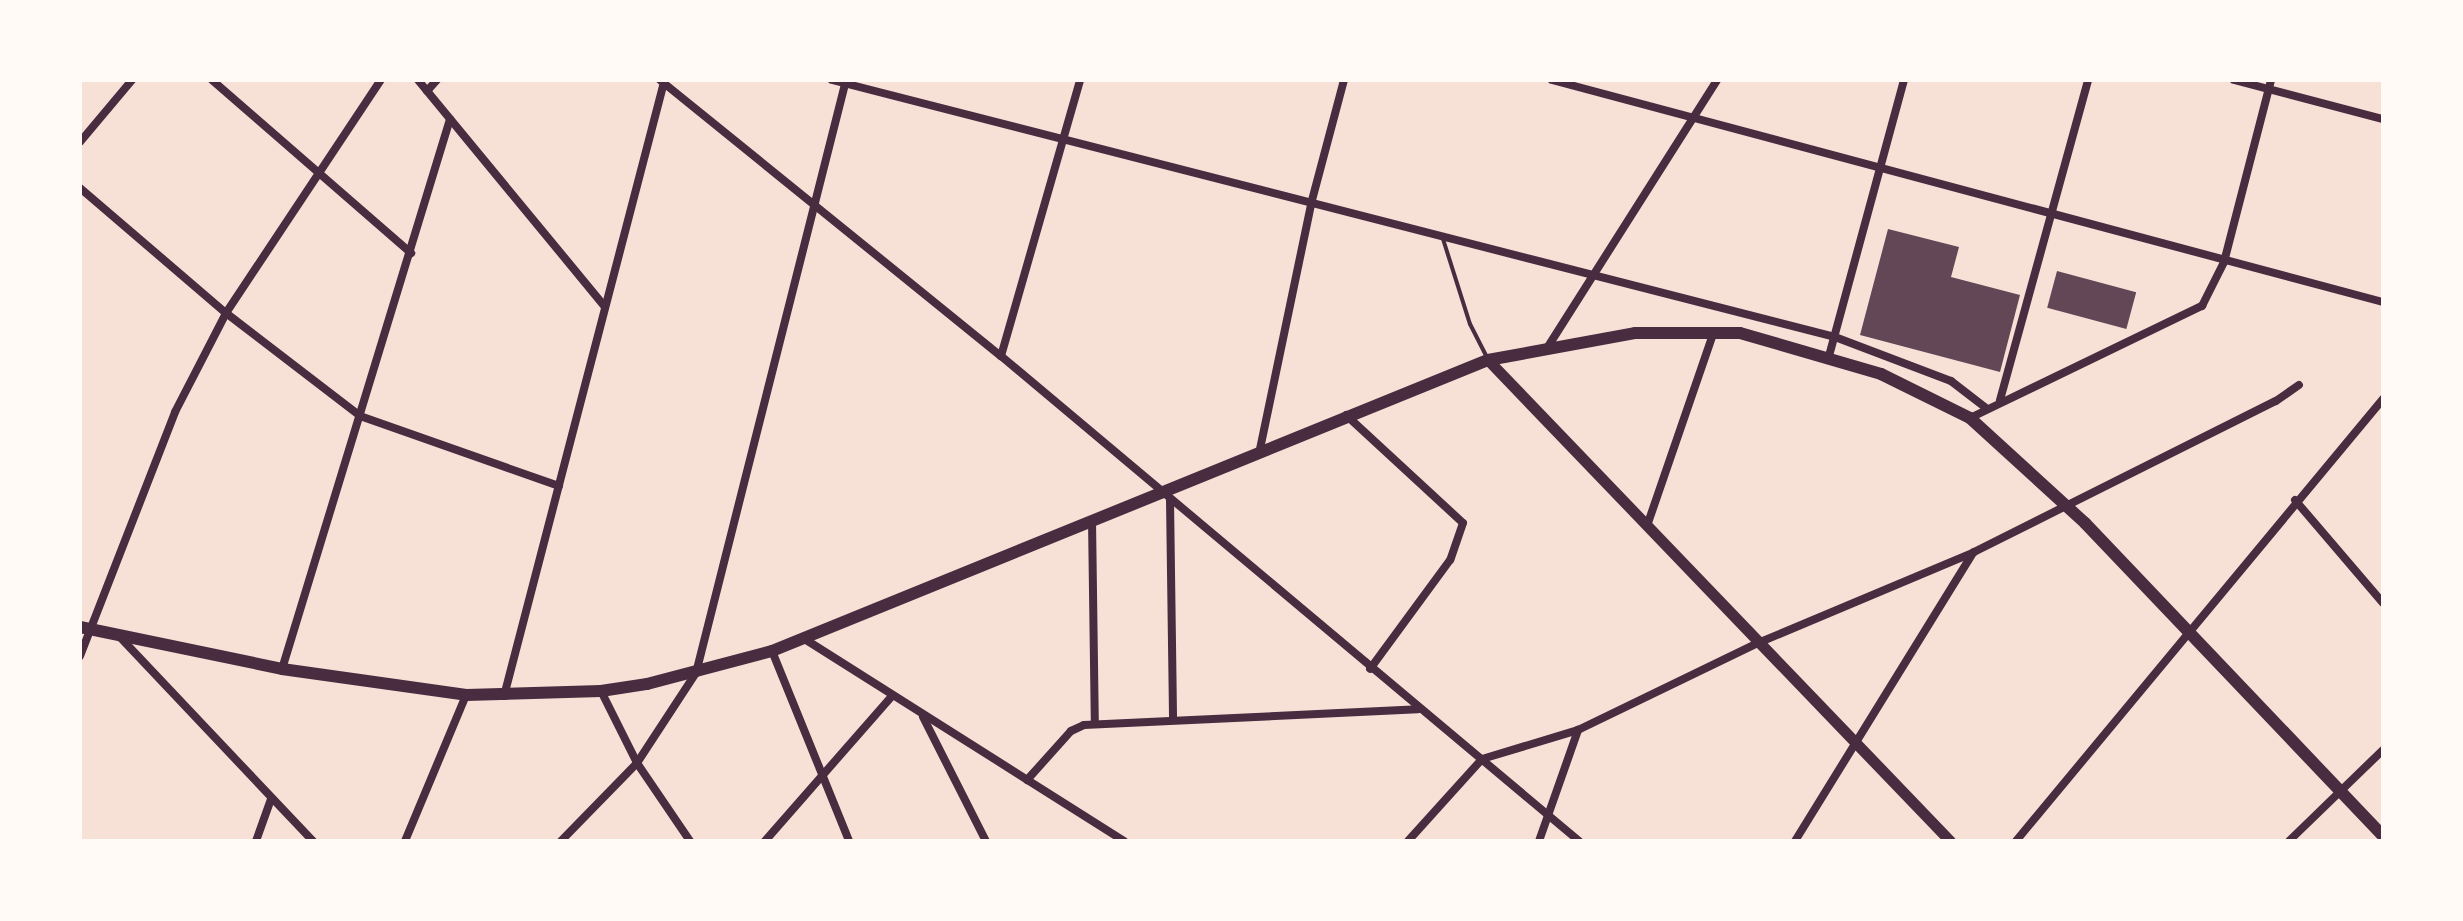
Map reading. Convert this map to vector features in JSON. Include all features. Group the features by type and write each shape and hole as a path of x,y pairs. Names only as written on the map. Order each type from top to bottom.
{"main road":[{"path":"86,628 282,669 466,695 504,697 601,691 696,673 772,651 1091,518 1166,495 1260,449 1488,360 1549,345 1635,333 1714,331 1829,356 1930,395 1970,418 2085,523 2383,836"}],"street":[{"path":"80,142 132,80"},
{"path":"212,80 317,175 411,253"},
{"path":"80,656 86,628 175,412 226,313 381,80"},
{"path":"418,80 604,306"},
{"path":"427,91 437,80"},
{"path":"832,80 1835,337 1951,381 1986,408"},
{"path":"1001,356 1066,141 1080,80"},
{"path":"1260,449 1311,204 1344,80"},
{"path":"1552,80 1692,116 1880,172 2383,302"},
{"path":"1549,345 1717,80"},
{"path":"1829,356 1904,80"},
{"path":"2000,400 2088,80"},
{"path":"2234,80 2270,84 2383,119"},
{"path":"504,697 663,81 1001,356 1370,669 1579,841"},
{"path":"561,841 637,763 696,673 811,203 845,84"},
{"path":"1970,418 2000,400 2192,313 2210,297 2224,262 2270,84"},
{"path":"282,669 450,119"},
{"path":"80,188 226,313 360,416 559,486"},
{"path":"1648,523 1714,331"},
{"path":"1488,360 1648,523 1758,643 1950,841"},
{"path":"1408,841 1482,759 1578,730 1758,643 1974,552 2276,401 2299,385"},
{"path":"2016,841 2295,500 2383,399"},
{"path":"1346,414 1460,517 1464,530 1450,560 1370,669"},
{"path":"1166,495 1173,720"},
{"path":"2295,500 2383,603"},
{"path":"1091,518 1095,723"},
{"path":"1795,841 1857,746 1974,552"},
{"path":"117,634 313,841"},
{"path":"803,638 923,717 1124,841"},
{"path":"772,651 820,777 849,841"},
{"path":"601,691 637,763 690,841"},
{"path":"405,841 466,695"},
{"path":"765,841 892,696"},
{"path":"1027,780 1071,731 1095,723 1418,709"},
{"path":"923,717 986,841"},
{"path":"1539,841 1578,730"},
{"path":"2289,841 2383,750"},
{"path":"256,841 271,799"}],"lane":[{"path":"1443,239 1470,324 1488,360"}],"building":[{"path":"1888,229 1959,247 1951,277 2020,295 2000,372 1860,335"},
{"path":"2057,271 2136,292 2126,329 2047,308"}]}
